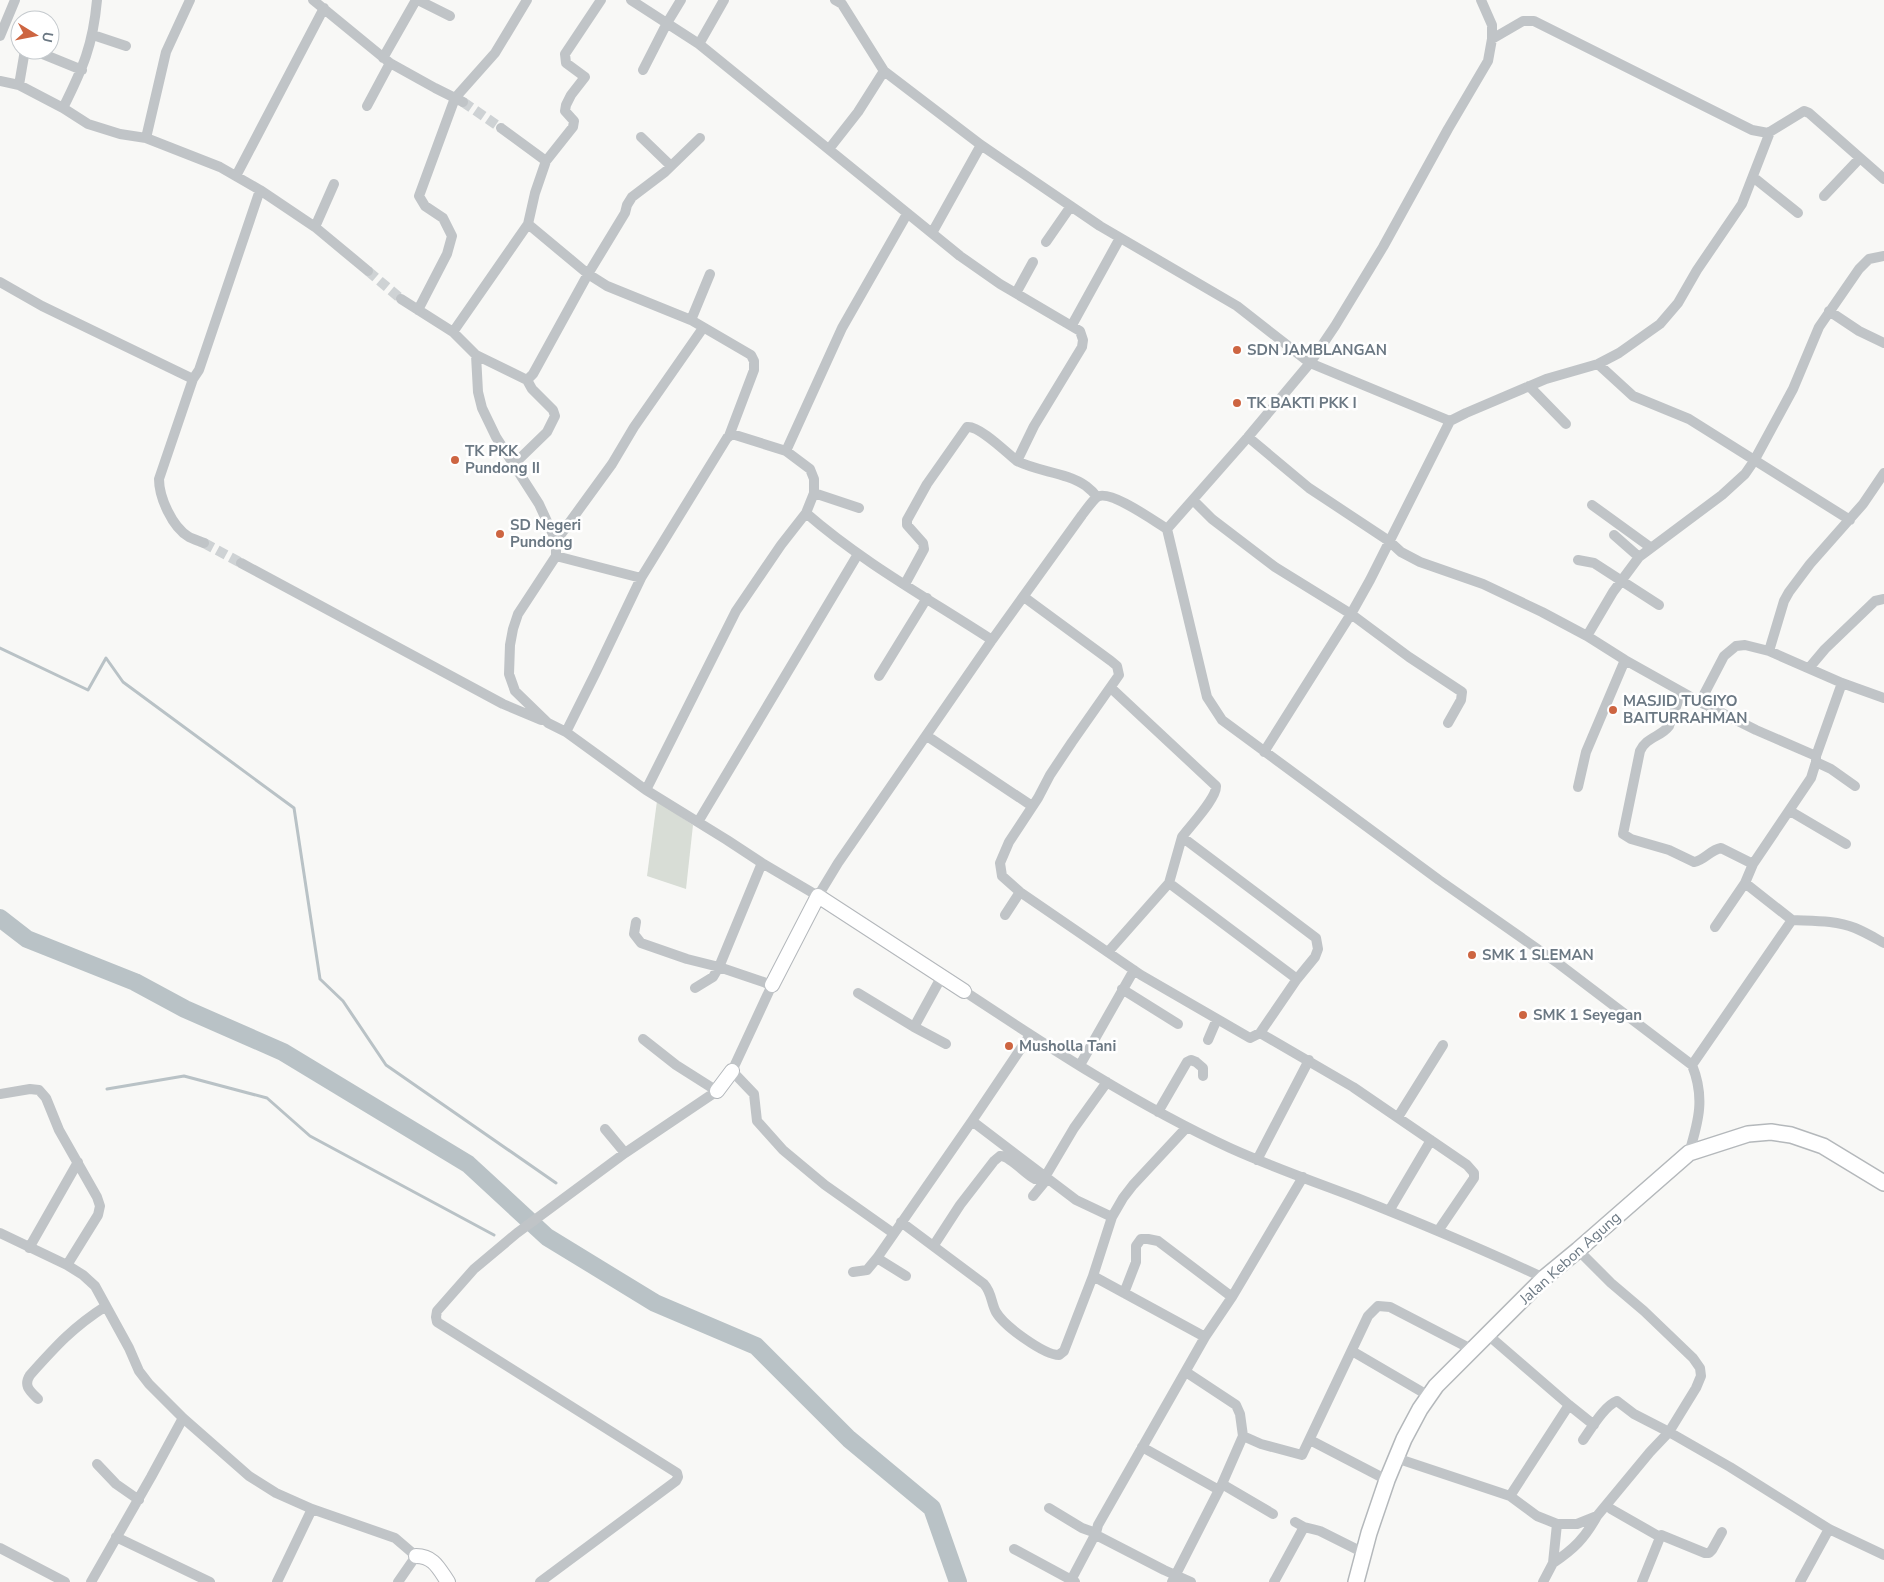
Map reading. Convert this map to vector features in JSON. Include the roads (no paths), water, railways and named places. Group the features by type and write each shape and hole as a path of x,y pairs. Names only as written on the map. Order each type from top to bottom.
{"main road":[{"path":"772,985 818,896 964,991"},
{"path":"717,1091 732,1071"},
{"name":"Jalan Kebon Agung","path":"1356,1582 1387,1480 1404,1438 1436,1386 1544,1278 1689,1153 1748,1134 1770,1132 1791,1135 1823,1146 1884,1183"},
{"path":"416,1556 426,1556 434,1562 448,1582"}],"street":[{"path":"0,36 14,0"},
{"path":"63,108 82,70 93,35 97,0"},
{"path":"146,138 166,52 190,0"},
{"path":"313,0 386,60 459,100"},
{"path":"367,106 386,60 417,0 450,16"},
{"path":"418,310 444,262 452,236 443,218 425,206 418,196 459,100 495,53 527,0"},
{"path":"453,332 528,224 535,194 546,161 573,126 574,121 565,111 566,105 585,77 566,63 565,54 601,0"},
{"path":"631,0 700,44 960,256 1016,293 1080,331 1083,340 1082,347 1034,426 1017,460"},
{"path":"643,70 667,23 682,0"},
{"path":"700,44 724,0"},
{"path":"835,0 842,4 884,70 981,145 1120,238 1237,306 1310,364 1450,421"},
{"path":"1167,529 1310,364 1383,247 1448,128 1488,61 1492,26 1481,0"},
{"path":"236,176 324,8"},
{"path":"1492,39 1523,21 1534,21 1752,130 1764,133 1770,132 1804,111 1809,113 1884,179"},
{"path":"93,35 126,46"},
{"path":"18,84 23,60"},
{"path":"58,60 82,70"},
{"path":"829,149 858,112 884,70"},
{"path":"0,82 18,84 88,124 120,134 146,138 236,176 315,226 368,271"},
{"path":"502,128 546,161"},
{"path":"1264,752 1351,614 1450,421 1466,412 1557,375 1598,364 1619,353 1651,331 1678,304 1697,270 1742,204 1770,132"},
{"path":"642,137 671,166"},
{"path":"526,380 533,374 588,274 625,213 632,197 671,166 700,138"},
{"path":"932,233 981,145"},
{"path":"1824,196 1860,158"},
{"path":"1753,178 1798,213"},
{"path":"315,226 334,184"},
{"path":"204,543 188,536 176,524 169,513 159,487 159,479 193,379 199,370 260,190"},
{"path":"1046,242 1071,206"},
{"path":"786,451 842,328 907,214"},
{"path":"528,224 588,274 607,286 630,297 691,320 744,350 751,355 754,361 754,370 730,436 641,578 566,732"},
{"path":"1072,325 1120,238"},
{"path":"1587,636 1639,557 1735,485 1754,460 1792,388 1818,327 1859,269 1869,260 1884,256"},
{"path":"1016,293 1033,262"},
{"path":"691,320 710,274"},
{"path":"0,282 42,306 193,379"},
{"path":"401,299 453,332 476,355 526,380 532,389 553,410 555,416 547,432 513,465"},
{"path":"1829,311 1859,331 1884,343"},
{"path":"556,542 612,464 634,427 703,328"},
{"path":"476,355 478,392 482,408 496,437 540,504 556,542 556,556 518,614 513,628 509,652 509,674 515,690 548,724"},
{"path":"1598,364 1632,396 1689,419 1850,520"},
{"path":"1529,386 1566,424"},
{"path":"905,584 924,549 923,543 907,525 907,520 928,484 967,427 975,428 982,432 1017,460 1033,468 1074,480 1086,486 1097,497"},
{"path":"646,790 736,611 781,545 806,513 814,493 814,479 810,469 786,451 736,435 730,436"},
{"path":"1248,437 1309,488 1389,541 1402,552 1420,562 1483,584 1542,612 1587,636 1681,693 1816,759 1855,786"},
{"path":"1769,651 1784,601 1789,592 1810,564 1863,504 1883,476"},
{"path":"814,493 859,508"},
{"path":"241,563 503,704 566,732 646,790 818,896 838,863 992,640 1082,515 1097,497 1105,495 1122,501 1167,529 1207,697 1222,720 1439,880 1559,964 1692,1065 1700,1089 1700,1104 1697,1127 1689,1153"},
{"path":"1193,500 1212,519 1275,567 1351,614 1409,657 1462,692 1461,700 1448,722"},
{"path":"1592,505 1650,547"},
{"path":"806,513 858,554 992,640"},
{"path":"1614,535 1639,557"},
{"path":"698,822 858,554"},
{"path":"556,556 641,578"},
{"path":"1578,560 1594,564 1659,606"},
{"path":"1024,597 1117,666 1119,675 1072,742 1010,842 1000,863 1002,876 1020,892 1134,970 1250,1038 1260,1033 1297,979 1315,957 1318,949 1316,938 1182,837"},
{"path":"879,676 927,598"},
{"path":"1809,668 1825,649 1875,601 1884,599"},
{"path":"1700,702 1730,648 1745,645 1769,651 1842,683 1884,698"},
{"path":"1578,787 1586,752 1625,660"},
{"path":"1715,927 1746,883 1754,864 1811,778 1842,683"},
{"path":"1108,952 1169,883 1182,837 1216,791 1216,786 1111,688"},
{"path":"1681,693 1669,726 1666,730 1642,745 1623,834 1631,839 1669,850 1694,862 1704,859 1713,851 1721,848 1754,864"},
{"path":"927,736 1032,806"},
{"path":"1790,812 1846,844"},
{"path":"696,988 713,977 719,967 762,863"},
{"path":"1169,883 1297,979"},
{"path":"1746,883 1792,920 1826,921 1842,924 1857,928 1884,943"},
{"path":"1005,915 1020,892"},
{"path":"1692,1065 1792,920"},
{"path":"636,922 634,934 641,943 772,985 732,1071 754,1094 757,1121 783,1150 825,1185 893,1234"},
{"path":"1080,1065 1134,970"},
{"path":"914,1027 942,976"},
{"path":"1122,989 1178,1024"},
{"path":"964,991 1030,1035 1107,1082 1187,1127 1258,1160 1389,1210 1476,1246 1544,1278"},
{"path":"858,993 946,1044"},
{"path":"1208,1040 1217,1019"},
{"path":"1260,1033 1309,1060 1398,1117 1467,1165 1474,1173 1472,1182 1438,1231"},
{"path":"853,1272 867,1270 877,1258 1030,1035"},
{"path":"540,1582 676,1481 677,1473 437,1322 437,1311 474,1269 517,1233 626,1153 717,1091 676,1065 643,1039"},
{"path":"1398,1117 1443,1045"},
{"path":"1158,1112 1187,1062 1191,1060 1203,1068 1203,1076"},
{"path":"1258,1160 1309,1060"},
{"path":"1033,1196 1046,1178 1074,1128 1107,1082"},
{"path":"0,1095 30,1089 40,1090 46,1098 59,1130 97,1198 100,1206 98,1215 67,1265"},
{"path":"972,1121 1076,1200 1112,1217"},
{"path":"901,1222 984,1284 992,1296 996,1311 1017,1334 1054,1355 1060,1355 1064,1351 1093,1276 1112,1217 1133,1185 1187,1127"},
{"path":"605,1129 626,1153"},
{"path":"1389,1210 1431,1140"},
{"path":"934,1246 960,1205 1000,1156 1005,1156 1026,1174 1035,1179 1046,1178"},
{"path":"29,1248 78,1162"},
{"path":"1014,1549 1072,1581 1096,1533 1098,1525 1205,1337 1232,1297 1303,1178"},
{"path":"0,1233 67,1265 83,1275 95,1286 129,1348 139,1371 149,1384 183,1418 249,1476 262,1486 312,1509 395,1538 416,1556 398,1582"},
{"path":"1124,1294 1136,1262 1136,1246 1142,1239 1148,1239 1158,1241 1232,1297"},
{"path":"1543,1582 1554,1563 1579,1543 1588,1533 1597,1516 1650,1452 1670,1432 1701,1376 1700,1368 1693,1358 1578,1250"},
{"path":"877,1258 906,1276"},
{"path":"1093,1276 1205,1337"},
{"path":"38,1399 27,1387 26,1382 30,1374 65,1336 85,1319 106,1306"},
{"path":"1243,1436 1299,1455 1304,1453 1368,1316 1378,1306 1386,1306 1471,1349"},
{"path":"1488,1335 1594,1425"},
{"path":"1352,1351 1429,1396"},
{"path":"1174,1578 1220,1487 1243,1436 1242,1422 1236,1405 1186,1372"},
{"path":"1583,1440 1607,1408 1617,1401 1634,1414 1670,1432 1730,1467 1829,1528 1884,1555"},
{"path":"1510,1496 1569,1405"},
{"path":"91,1582 183,1418"},
{"path":"1310,1440 1387,1480"},
{"path":"1142,1447 1272,1514"},
{"path":"1396,1458 1510,1496 1537,1516 1558,1524 1584,1522 1597,1516"},
{"path":"97,1464 116,1484 138,1500"},
{"path":"1049,1508 1174,1578 1191,1582"},
{"path":"277,1582 312,1509"},
{"path":"1611,1509 1660,1537 1664,1535 1705,1553 1709,1553 1712,1550 1722,1532"},
{"path":"1554,1563 1558,1524"},
{"path":"1274,1582 1299,1525 1320,1531 1364,1553"},
{"path":"1800,1582 1829,1528"},
{"path":"116,1537 210,1582"},
{"path":"1642,1582 1660,1537"},
{"path":"0,1548 66,1582"}],"waterway":[{"path":"0,648 88,690 106,658 123,682 294,808 320,979 343,1001 386,1065 556,1183"},
{"path":"0,918 27,939 135,982 185,1009 283,1052 468,1164 547,1237 655,1303 756,1346 849,1439 932,1508 958,1582"},
{"path":"107,1089 184,1076 267,1098 310,1136 494,1235"}],"tunnel":[{"path":"463,102 501,128"},
{"path":"368,271 401,299"},
{"path":"204,543 241,563"}],"place":[{"name":"SDN JAMBLANGAN","path":"1237,350"},
{"name":"TK BAKTI PKK I","path":"1237,403"},
{"name":"TK PKK Pundong II","path":"455,460"},
{"name":"SD Negeri Pundong","path":"500,534"},
{"name":"MASJID TUGIYO BAITURRAHMAN","path":"1613,710"},
{"name":"SMK 1 SLEMAN","path":"1472,955"},
{"name":"SMK 1 Seyegan","path":"1523,1015"},
{"name":"Musholla Tani","path":"1009,1046"}]}
